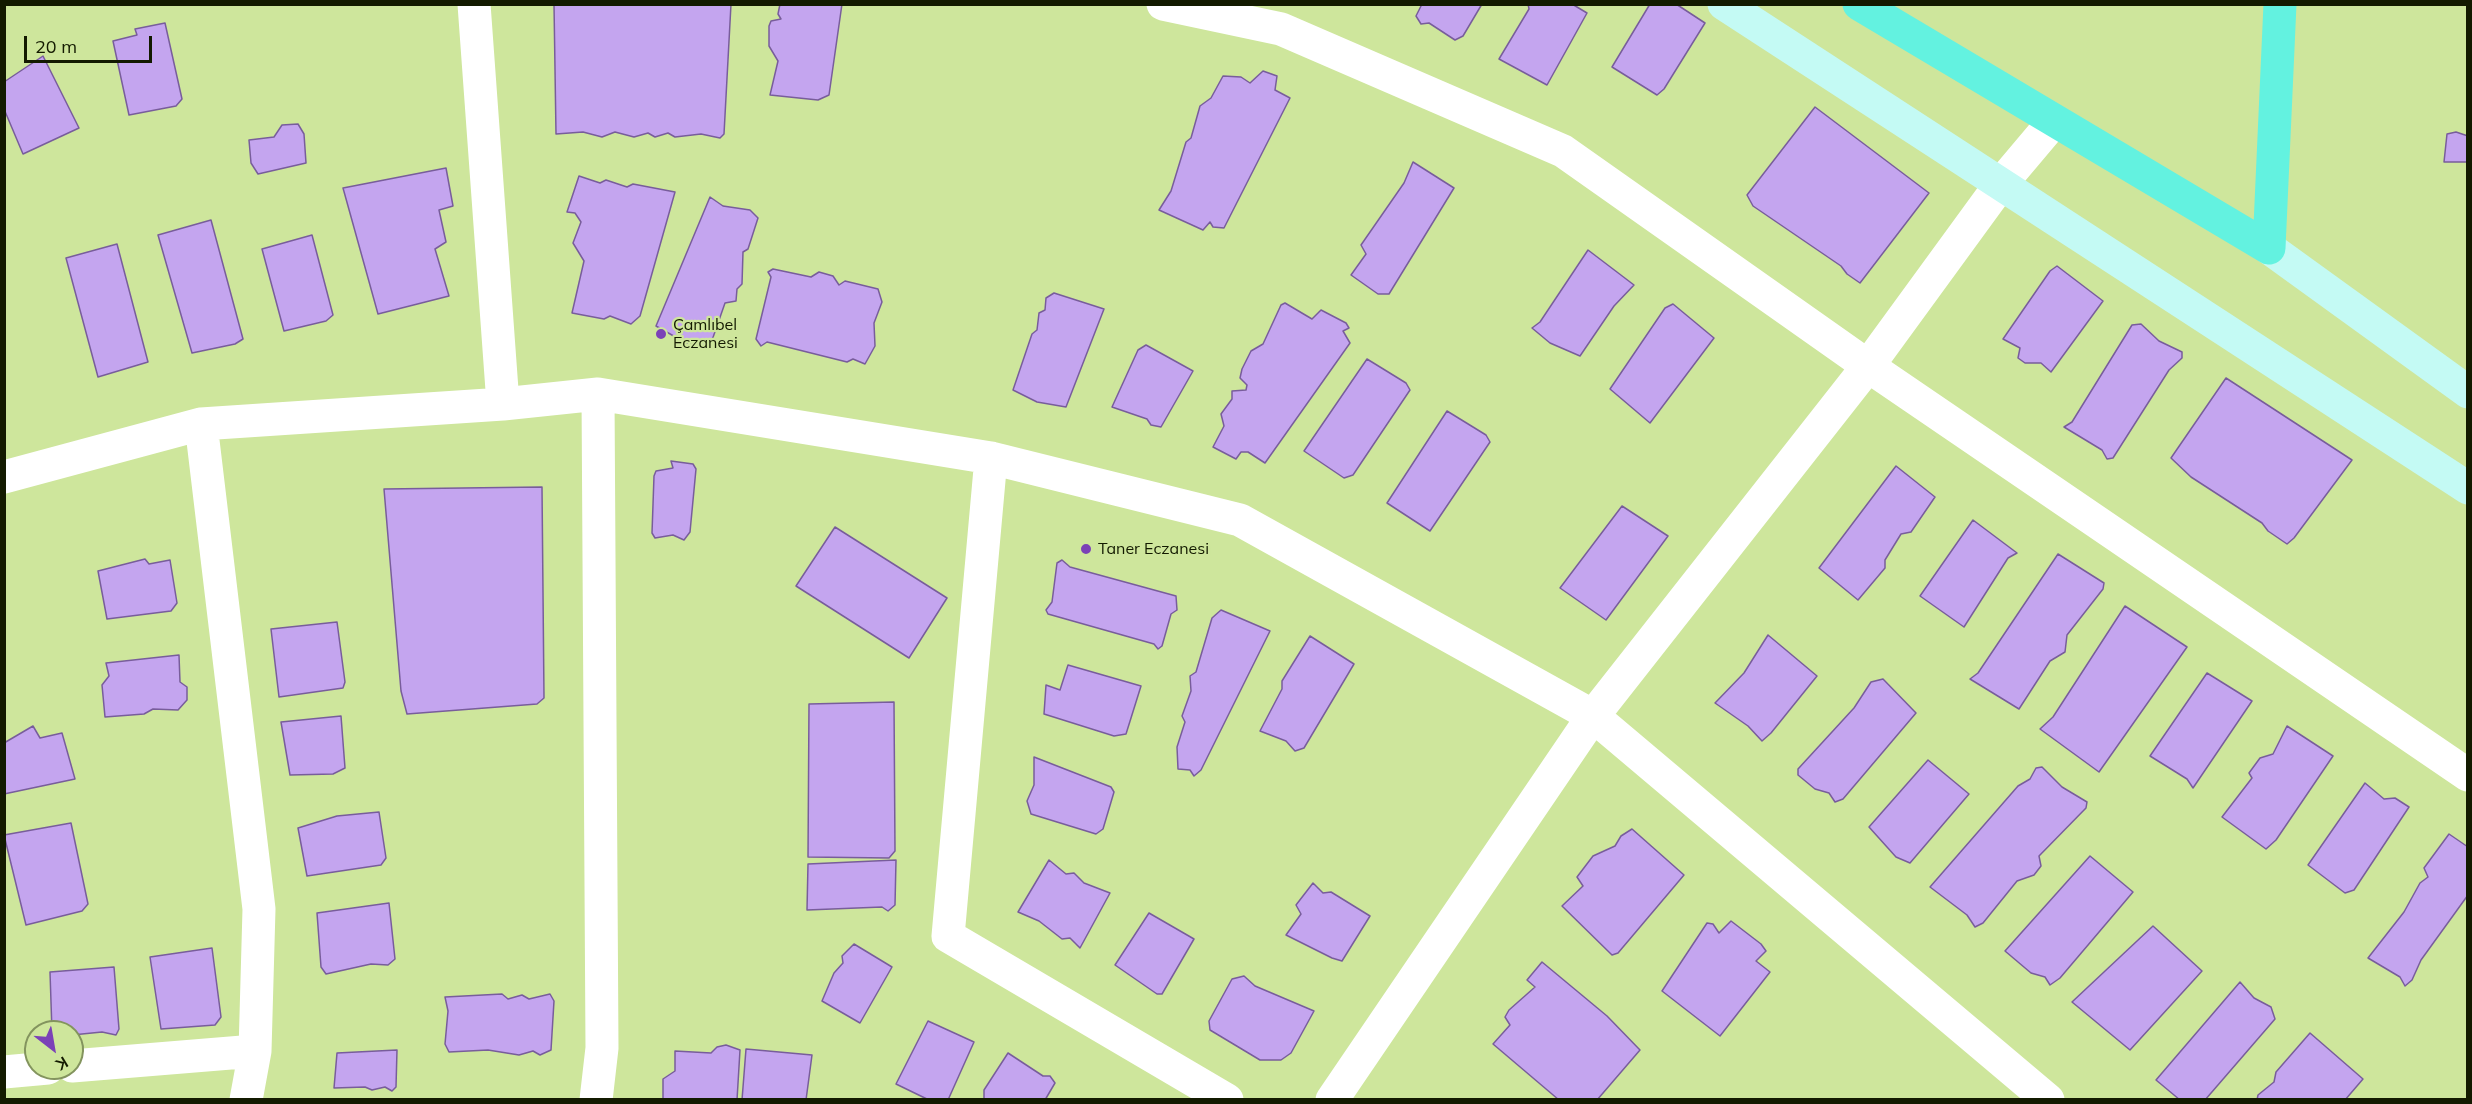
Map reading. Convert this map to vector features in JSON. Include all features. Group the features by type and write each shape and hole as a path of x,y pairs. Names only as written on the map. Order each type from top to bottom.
{"highway":[{"path":"1859,4 2054,122 2270,248 2280,4"}],"main road":[{"path":"1724,4 2468,488"},
{"path":"2270,248 2468,392"}],"street":[{"path":"474,4 503,404"},
{"path":"1163,4 1281,29 1563,151 1868,366 2468,774"},
{"path":"1332,1100 1593,716 1868,366 2000,185 2054,122"},
{"path":"596,1100 602,1048 598,394"},
{"path":"4,477 201,424 503,404 598,394 991,458 1240,520 1593,716 2048,1100"},
{"path":"201,424 259,909 255,1051 246,1100"},
{"path":"991,458 948,936 1227,1100"},
{"path":"84,1065 255,1051"},
{"path":"4,1072 24,1070"}],"building":[{"path":"554,4 731,4 724,134 720,138 701,134 675,137 668,133 655,137 648,133 634,137 615,132 602,137 583,132 556,134"},
{"path":"780,4 842,4 829,95 818,100 770,95 778,61 769,46 769,26 771,21 781,19 778,14"},
{"path":"1422,4 1482,4 1463,36 1455,40 1429,23 1421,24 1416,16"},
{"path":"1528,4 1572,4 1587,13 1547,85 1499,59 1529,9"},
{"path":"1650,4 1676,4 1705,23 1664,89 1657,95 1612,67"},
{"path":"165,23 182,99 176,106 129,115 113,41 137,35 135,29"},
{"path":"43,56 79,128 23,154 4,109 4,82"},
{"path":"1263,71 1277,76 1275,90 1290,98 1224,228 1213,227 1210,222 1203,230 1159,210 1171,191 1186,142 1191,138 1200,106 1211,98 1223,76 1241,77 1250,83"},
{"path":"1815,107 1929,193 1860,283 1847,274 1841,266 1753,206 1747,195"},
{"path":"298,124 304,134 306,163 258,174 251,163 249,140 274,137 282,125"},
{"path":"2456,132 2468,136 2468,162 2444,162 2447,134"},
{"path":"1413,162 1454,188 1389,294 1378,294 1351,275 1366,254 1361,245 1404,183"},
{"path":"446,168 453,206 439,210 446,242 435,249 449,296 378,314 343,188"},
{"path":"579,176 600,183 606,180 627,187 633,184 675,192 640,316 631,324 610,316 604,319 572,313 584,261 573,243 581,222 575,213 567,212"},
{"path":"710,197 723,206 750,210 758,218 748,249 743,252 742,284 737,289 736,301 725,303 710,346 702,349 698,343 686,343 656,326"},
{"path":"211,220 243,339 235,344 192,353 158,235"},
{"path":"312,235 333,315 326,321 284,331 262,249"},
{"path":"117,244 148,362 98,377 66,258"},
{"path":"1588,250 1634,285 1614,306 1580,356 1550,343 1532,328 1540,322"},
{"path":"2057,266 2103,301 2051,372 2041,363 2025,363 2018,358 2020,348 2003,339 2050,271"},
{"path":"773,269 811,277 819,272 833,276 839,285 845,281 878,289 882,302 874,323 875,346 865,364 853,359 847,362 767,342 761,346 756,339 771,277 768,272"},
{"path":"1054,293 1104,309 1066,407 1037,402 1013,390 1032,334 1037,330 1039,313 1045,310 1046,298"},
{"path":"1285,303 1312,319 1321,310 1346,323 1349,328 1343,331 1350,343 1265,463 1248,452 1241,452 1236,459 1213,447 1224,426 1221,414 1232,399 1232,391 1246,390 1247,385 1240,378 1242,369 1251,351 1263,344 1281,305"},
{"path":"1673,304 1714,338 1650,423 1610,389 1665,308"},
{"path":"2141,324 2159,341 2182,352 2182,358 2169,370 2113,458 2107,459 2102,450 2064,427 2072,422 2132,325"},
{"path":"1146,345 1193,371 1161,427 1151,425 1147,419 1112,407 1138,350"},
{"path":"1367,359 1406,383 1410,390 1353,475 1344,478 1304,451"},
{"path":"2226,378 2352,460 2294,538 2287,544 2268,531 2262,523 2191,477 2171,458"},
{"path":"1447,411 1486,435 1490,442 1430,531 1387,503"},
{"path":"671,461 693,464 696,469 690,532 684,540 673,535 655,538 652,533 654,476 656,471 673,468"},
{"path":"1896,466 1935,497 1911,532 1901,534 1885,560 1885,568 1858,600 1819,568"},
{"path":"542,487 544,698 537,704 407,714 401,691 384,489"},
{"path":"1622,506 1668,536 1606,620 1560,588"},
{"path":"1973,520 2017,553 2008,558 1964,627 1920,596"},
{"path":"835,527 947,598 909,658 796,586"},
{"path":"2058,554 2104,583 2103,589 2067,635 2065,652 2050,661 2019,709 1970,679 1978,673"},
{"path":"145,559 149,564 170,560 177,603 171,611 107,619 98,571"},
{"path":"1062,560 1070,567 1176,596 1177,610 1171,614 1162,646 1158,649 1154,644 1048,614 1046,610 1052,602 1057,563"},
{"path":"2125,606 2187,647 2099,772 2040,729 2053,717"},
{"path":"1221,610 1270,631 1201,770 1194,776 1190,770 1178,769 1177,747 1185,722 1182,716 1191,691 1190,676 1196,672 1212,618"},
{"path":"337,622 345,682 343,688 279,697 271,629"},
{"path":"1768,635 1817,676 1762,741 1748,726 1715,703 1744,673"},
{"path":"1310,636 1354,664 1304,748 1295,751 1286,741 1260,731 1282,689 1282,681"},
{"path":"179,655 180,682 187,687 187,700 178,710 153,709 144,714 105,717 102,685 109,676 106,663"},
{"path":"1068,665 1141,686 1126,734 1114,736 1044,714 1046,685 1060,690"},
{"path":"2207,673 2252,701 2193,788 2187,779 2150,756"},
{"path":"1883,679 1916,713 1843,799 1835,802 1829,793 1815,789 1798,775 1798,769 1854,708 1871,682"},
{"path":"894,702 895,851 889,858 808,857 809,704"},
{"path":"341,716 345,768 333,774 290,775 281,722"},
{"path":"33,726 40,738 62,733 75,779 4,794 4,743"},
{"path":"2287,726 2333,756 2276,840 2266,849 2222,817 2252,778 2249,773 2260,758 2273,754"},
{"path":"1034,757 1111,787 1114,792 1103,829 1096,834 1031,814 1027,801 1034,785"},
{"path":"1928,760 1969,794 1910,863 1896,857 1869,827"},
{"path":"2042,767 2062,787 2087,802 2086,808 2039,856 2041,866 2034,875 2017,881 1983,923 1975,927 1967,915 1930,887 2018,786 2030,779 2036,768"},
{"path":"2365,783 2384,799 2395,798 2409,807 2354,890 2345,893 2308,865"},
{"path":"379,812 386,858 381,865 307,876 298,828 337,816"},
{"path":"71,823 88,904 82,911 26,925 4,835"},
{"path":"1632,829 1684,875 1618,953 1612,955 1562,906 1583,886 1577,877 1593,856 1615,846 1621,836"},
{"path":"2449,834 2468,847 2468,895 2421,960 2412,980 2405,986 2400,977 2368,958 2404,912 2420,883 2428,877 2424,868"},
{"path":"2090,856 2133,892 2060,978 2050,985 2045,977 2031,973 2005,951"},
{"path":"896,860 895,905 888,911 882,907 807,910 808,864"},
{"path":"1049,860 1066,874 1074,873 1084,883 1110,893 1080,948 1070,938 1062,939 1039,921 1018,912"},
{"path":"1313,883 1323,893 1331,892 1370,916 1342,961 1286,935 1301,914 1296,905"},
{"path":"389,903 395,959 388,965 371,964 326,974 321,967 317,913"},
{"path":"1149,913 1194,939 1162,994 1157,994 1115,965"},
{"path":"1731,921 1761,944 1766,951 1756,961 1770,972 1720,1036 1662,991 1707,923 1713,924 1719,933"},
{"path":"2153,926 2202,971 2130,1050 2072,1002"},
{"path":"854,944 892,967 860,1023 822,1001 834,973 843,963 842,956"},
{"path":"212,948 221,1017 215,1025 161,1029 150,957"},
{"path":"1542,962 1607,1016 1640,1050 1597,1100 1559,1100 1493,1044 1510,1025 1505,1017 1509,1010 1535,987 1527,980"},
{"path":"114,967 119,1029 116,1035 102,1032 84,1034 84,1020 52,1020 50,972"},
{"path":"1244,976 1255,986 1314,1011 1291,1053 1281,1060 1260,1060 1210,1030 1209,1021 1232,979"},
{"path":"2240,982 2254,998 2271,1007 2275,1019 2205,1100 2180,1100 2156,1080"},
{"path":"502,994 508,999 522,995 529,999 550,994 554,1001 551,1050 540,1055 533,1051 519,1055 488,1050 449,1052 445,1044 448,1011 445,997"},
{"path":"928,1021 974,1042 948,1100 929,1100 896,1084"},
{"path":"2310,1033 2363,1079 2345,1100 2257,1100 2258,1095 2274,1082 2276,1072"},
{"path":"726,1045 740,1050 737,1100 663,1100 663,1079 675,1071 675,1051 711,1053 717,1047"},
{"path":"746,1049 812,1055 806,1100 742,1100"},
{"path":"397,1050 396,1087 392,1091 385,1087 372,1090 365,1087 334,1088 337,1053"},
{"path":"1008,1053 1043,1076 1050,1076 1055,1083 1045,1100 984,1100 984,1090"}],"place":[{"name":"Çamlıbel Eczanesi","path":"661,334"},
{"name":"Taner Eczanesi","path":"1086,549"}]}
